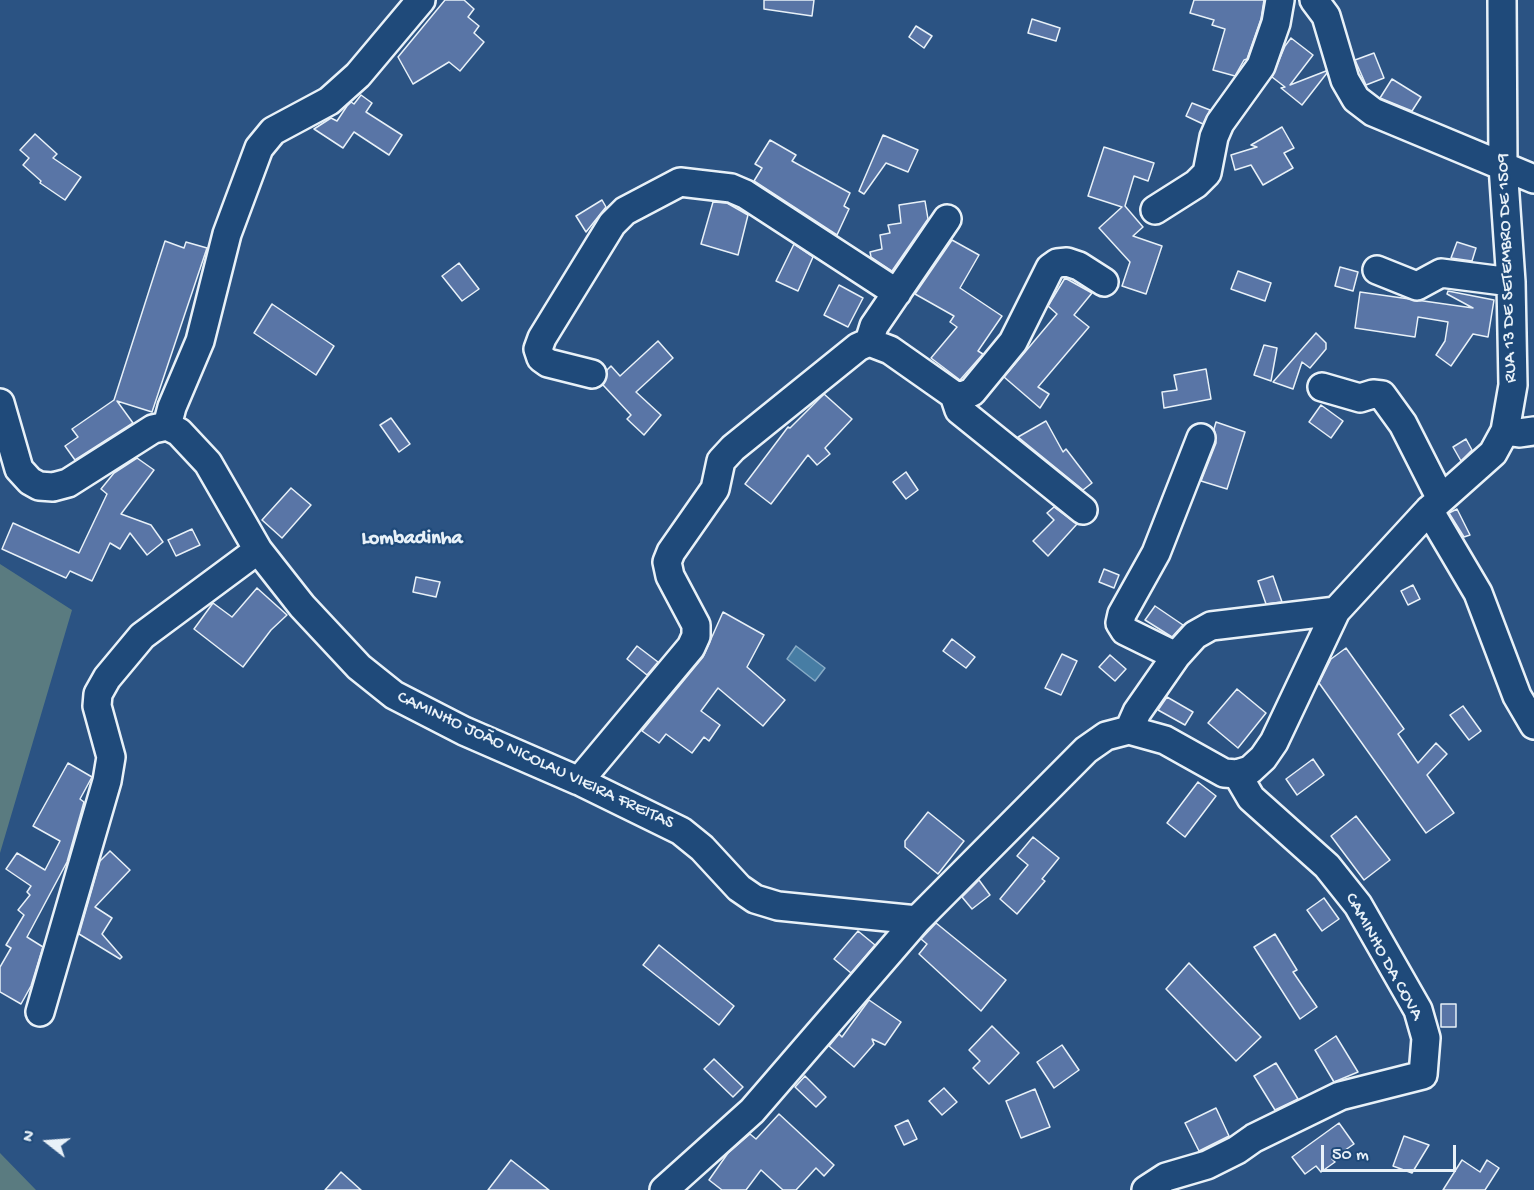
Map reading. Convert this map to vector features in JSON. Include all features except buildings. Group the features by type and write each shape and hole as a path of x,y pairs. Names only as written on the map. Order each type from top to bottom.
{"street":[{"path":"0,403 19,468 30,481 39,486 53,487 68,483 136,438 153,429 167,426 172,407 200,341 227,234 259,148 273,131 329,101 351,81 421,0"},
{"path":"1155,210 1196,184 1207,172 1214,137 1221,123 1261,66 1276,23 1280,0"},
{"path":"1314,0 1326,16 1345,80 1356,99 1372,112 1534,179"},
{"name":"RUA 13 DE SETEMBRO DE 1509","path":"1336,611 1435,504 1493,453 1505,431 1513,386 1511,282 1503,166 1502,0"},
{"path":"592,374 548,363 541,358 538,349 542,338 612,224 626,212 680,182 731,188 745,194 897,293"},
{"path":"579,781 691,647 696,636 696,625 670,576 667,562 671,552 715,489 723,457 849,354 869,342 874,326 947,219"},
{"path":"869,342 890,350 954,395 962,396 972,392 987,377 1013,342 1050,268 1058,262 1079,266 1104,282"},
{"path":"1377,270 1417,286 1441,273 1511,282"},
{"path":"1322,387 1360,398 1373,394 1382,395 1403,424 1435,504 1478,594 1517,696 1534,725"},
{"path":"954,395 959,410 1083,510"},
{"name":"CAMINHO JOÃO NICOLAU VIEIRA FREITAS","path":"167,426 179,432 193,444 208,463 258,550 302,606 359,667 394,696 464,731 579,781 681,831 702,848 739,888 755,899 778,906 917,921"},
{"path":"1505,431 1519,433 1534,431"},
{"path":"1176,656 1125,631 1120,623 1122,614 1156,553 1201,438"},
{"path":"40,1012 107,781 111,757 97,706 98,694 107,678 142,636 258,550"},
{"path":"1129,730 1137,712 1176,656 1195,635 1211,626 1336,611"},
{"path":"664,1190 752,1111 917,921 1035,798 1086,750 1106,736 1129,730 1165,740 1224,773 1237,774 1251,770 1274,742 1336,611"},
{"name":"CAMINHO DA COVA","path":"1146,1190 1166,1177 1207,1165 1254,1138 1340,1096 1423,1075 1426,1038 1418,1010 1358,905 1327,866 1251,798 1237,774"}],"green space":[{"path":"0,564 72,610 0,853"},
{"path":"0,1153 36,1190 0,1190"}],"water":[{"path":"796,646 825,668 815,681 787,659"}],"district":[{"name":"Lombadinha","path":"412,540"}]}
